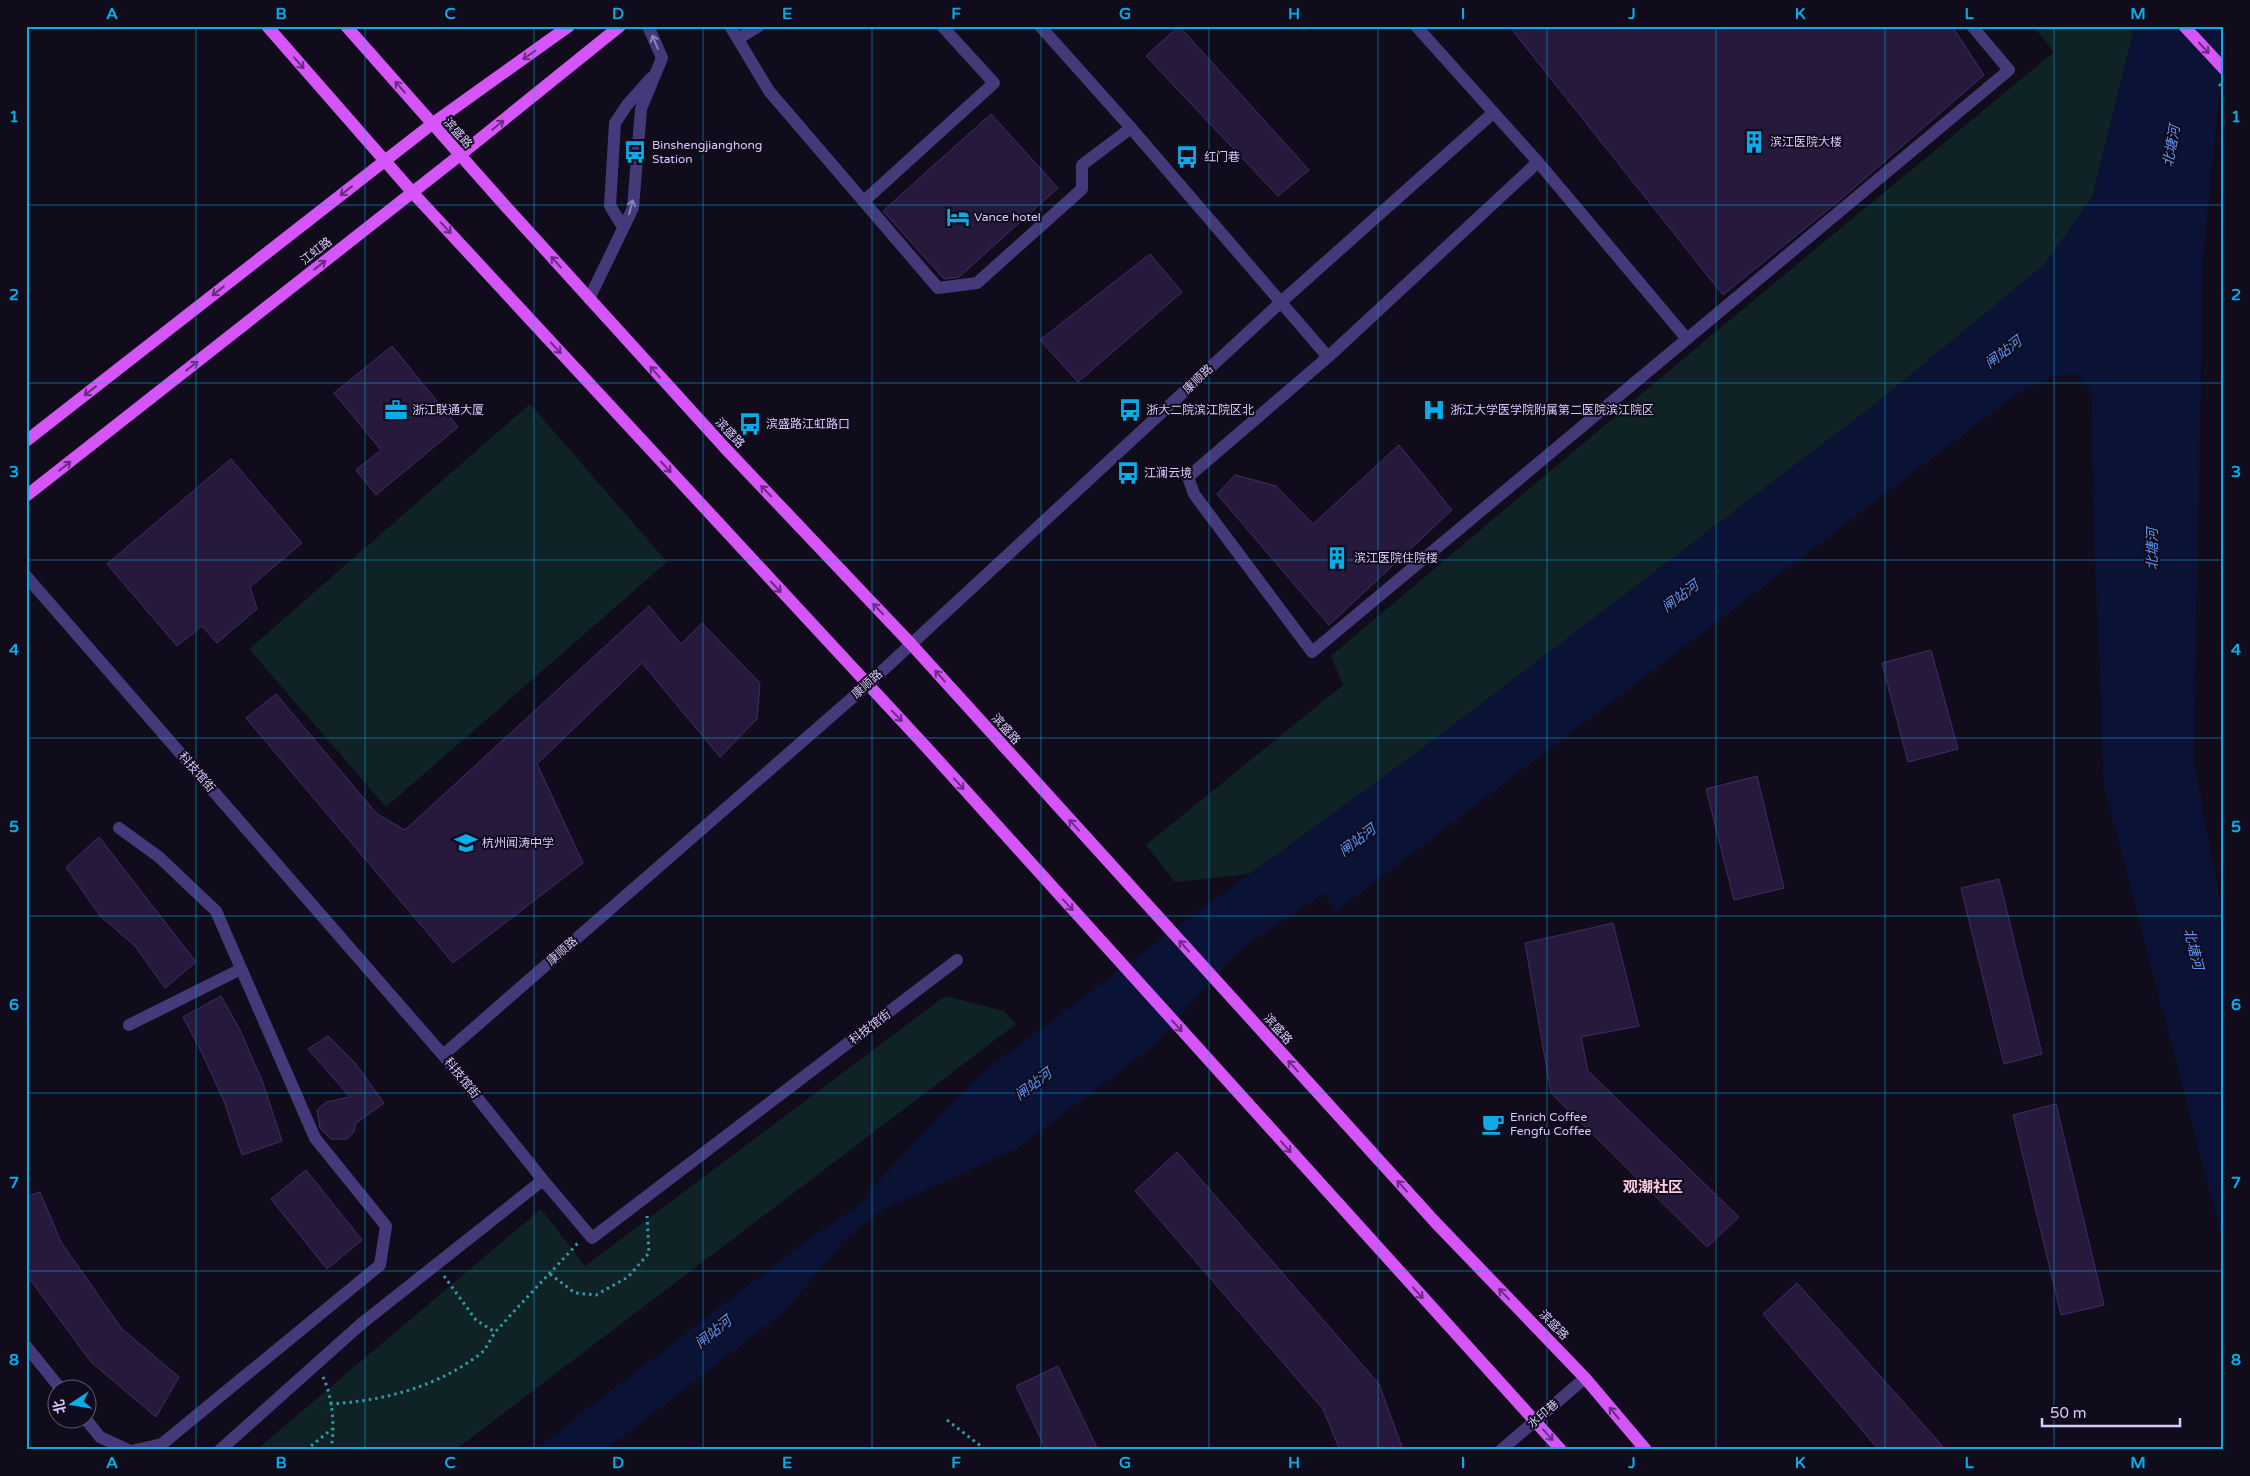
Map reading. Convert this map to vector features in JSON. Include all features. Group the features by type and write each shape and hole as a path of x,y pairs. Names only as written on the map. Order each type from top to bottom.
{"main road":[{"path":"267,26 413,192 927,748 1561,1450"},
{"name":"滨盛路","path":"346,26 460,156 725,448 911,644 1435,1222 1585,1378 1646,1450"},
{"path":"26,442 384,160 569,26"},
{"name":"江虹路","path":"26,496 460,156 620,26"},
{"path":"2184,26 2224,69"}],"street":[{"path":"589,299 612,255 633,208 641,109 662,58 648,26"},
{"path":"730,26 769,90 938,288 977,283 1082,189 1082,165 1131,128"},
{"path":"738,39 759,26"},
{"path":"864,201 994,82 942,26"},
{"path":"1040,26 1131,128 1328,357"},
{"path":"1416,26 1538,162 1687,339"},
{"path":"1538,162 1328,357 1188,476 1194,494 1312,652 2009,70 1972,26"},
{"path":"623,227 610,206 615,123 627,105 659,68"},
{"name":"康顺路","path":"443,1055 867,685 1281,302 1493,113"},
{"name":"科技馆街","path":"26,576 443,1055 592,1238 957,960"},
{"path":"119,828 160,857 216,911 314,1138 386,1226 380,1265 162,1444 135,1450"},
{"path":"129,1025 241,969"},
{"path":"220,1450 361,1324 543,1180"},
{"path":"26,1346 52,1378"},
{"name":"水印巷","path":"1501,1450 1585,1378"},
{"path":"92,1428 100,1438 128,1450"}],"path":[{"path":"550,1274 575,1293 596,1295 628,1277 649,1253 648,1223 643,1199"},
{"path":"330,1404 366,1402 437,1381 482,1353 495,1332 587,1233"},
{"path":"436,1264 452,1290 476,1320 495,1332"},
{"path":"316,1364 329,1391 332,1429 331,1450"},
{"path":"947,1420 986,1450"},
{"path":"306,1450 332,1429"}],"green space":[{"path":"2033,26 2135,26 2093,195 2046,263 1874,405 1419,751 1250,874 1175,882 1146,845 1343,685 1331,656 1708,338 2054,52"},
{"path":"530,404 667,562 386,807 249,649"},
{"path":"945,996 1004,1011 1016,1024 455,1450 256,1450 541,1209 585,1266"}],"water":[{"name":"北塘河","path":"2135,26 2224,26 2224,46 2203,259 2194,762 2224,921 2224,1246 2104,786 2093,508 2091,393 2077,374 2053,376 2019,392 1335,912 1324,893 1239,950 1154,1046 1018,1148 882,1210 866,1194 977,1077 1200,910 1419,751 1874,405 2046,263 2093,195"},
{"path":"822,1229 839,1247 785,1311 606,1450 534,1450"}],"building":[{"path":"1179,26 1309,170 1278,196 1146,56"},
{"name":"滨江医院大楼","path":"1509,26 1952,26 1984,75 1840,200 1723,295"},
{"path":"991,114 1058,188 959,277 944,279 883,211"},
{"path":"1150,254 1182,292 1078,382 1040,340"},
{"name":"浙江联通大厦","path":"392,346 458,427 376,495 356,470 381,450 334,393"},
{"name":"滨江医院住院楼","path":"1399,445 1452,510 1329,625 1217,494 1235,475 1276,486 1313,524"},
{"path":"231,459 302,543 250,587 257,609 217,643 202,626 177,646 107,564"},
{"path":"649,606 681,644 702,623 760,683 757,719 720,757 642,663 537,764 583,863 453,963 246,718 276,694 377,814 405,830"},
{"path":"1931,650 1958,749 1908,762 1882,663"},
{"path":"1757,776 1784,888 1734,900 1706,789"},
{"path":"99,837 196,962 165,988 135,946 100,916 66,867"},
{"path":"1999,879 2042,1054 2004,1064 1961,888"},
{"path":"1613,923 1639,1026 1581,1037 1588,1071 1739,1217 1707,1247 1551,1093 1525,943"},
{"path":"221,996 240,1030 263,1083 282,1141 242,1155 224,1101 183,1017"},
{"path":"328,1036 355,1063 384,1103 356,1123 354,1132 347,1139 331,1139 320,1128 317,1110 326,1102 350,1097 308,1049"},
{"path":"2056,1104 2104,1305 2061,1315 2013,1115"},
{"path":"1177,1152 1379,1384 1403,1450 1340,1450 1323,1409 1135,1191"},
{"path":"306,1170 362,1240 327,1269 271,1199"},
{"path":"40,1192 61,1242 122,1329 179,1377 156,1417 91,1362 26,1274 26,1197"},
{"path":"1797,1283 1946,1450 1879,1450 1763,1314"},
{"path":"1058,1366 1098,1450 1046,1450 1016,1386"}],"waterway":[{"name":"闸站河","path":"810,1254 895,1188"}],"place":[{"name":"滨江医院大楼","path":"1754,142"},
{"name":"Binshengjianghong Station","path":"635,152"},
{"name":"红门巷","path":"1187,157"},
{"name":"Vance hotel","path":"958,217"},
{"name":"浙江联通大厦","path":"396,410"},
{"name":"浙大二院滨江院区北","path":"1130,410"},
{"name":"浙江大学医学院附属第二医院滨江院区","path":"1434,410"},
{"name":"滨盛路江虹路口","path":"750,424"},
{"name":"江澜云境","path":"1128,473"},
{"name":"滨江医院住院楼","path":"1337,558"},
{"name":"杭州闻涛中学","path":"466,843"},
{"name":"Enrich Coffee Fengfu Coffee","path":"1493,1124"}],"district":[{"name":"观潮社区","path":"1653,1187"}]}
